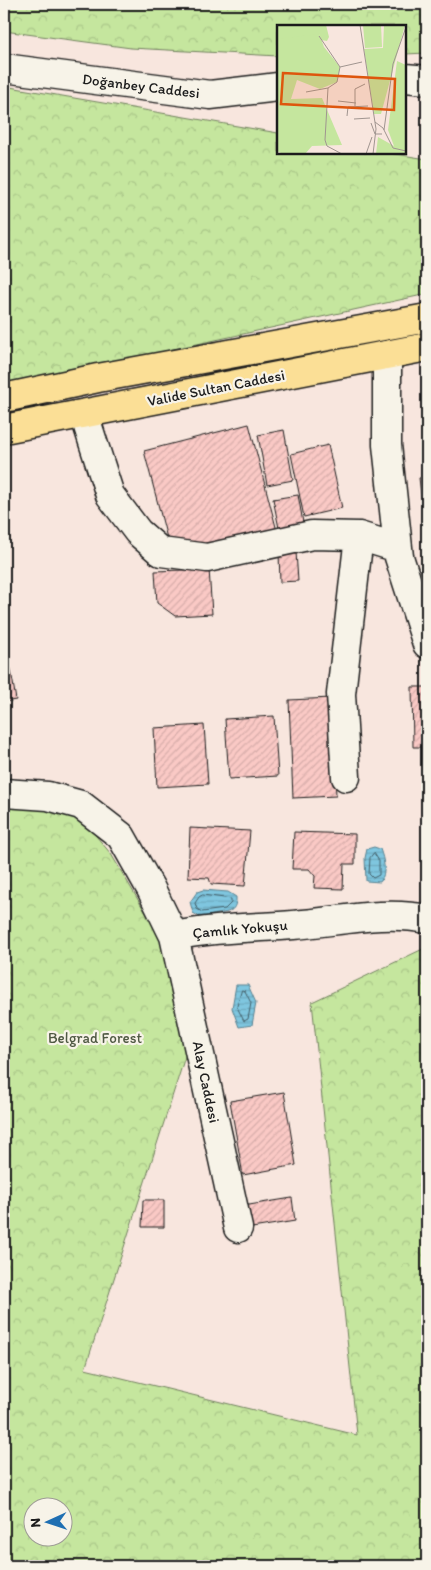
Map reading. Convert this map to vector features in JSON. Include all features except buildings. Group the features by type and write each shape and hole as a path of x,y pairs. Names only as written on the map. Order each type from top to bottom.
{"main road":[{"name":"Valide Sultan Caddesi","path":"4,398 98,378 427,318"},
{"name":"Valide Sultan Caddesi","path":"4,429 427,347"}],"street":[{"name":"Doğanbey Caddesi","path":"4,68 210,95 277,87"},
{"path":"406,78 427,80"},
{"path":"387,355 387,446 399,557 427,644"},
{"path":"84,414 110,495 138,532 161,552 208,558 312,535 359,536 398,548"},
{"path":"346,777 341,694 359,536"},
{"name":"Çamlık Yokuşu","path":"4,793 48,796 81,805 121,836 152,889 174,936 202,930 294,925 391,915 427,919"},
{"name":"Alay Caddesi","path":"174,936 238,1228"}],"green space":[{"path":"4,4 427,4 427,53 406,54 406,25 277,25 277,56 131,48 4,31"},
{"path":"4,86 277,133 277,154 395,154 427,159 427,294 4,386"},
{"name":"Belgrad Forest","path":"4,804 77,813 111,854 163,942 190,1041 85,1369 357,1435 312,1002 427,947 427,1566 4,1566"}],"water":[{"path":"374,847 380,849 384,862 384,875 380,882 366,881 365,858 367,849"},
{"path":"203,890 228,892 236,897 236,903 229,911 200,917 193,913 190,902 197,892"},
{"path":"236,985 248,985 256,1003 252,1025 239,1027 232,1008"}]}
